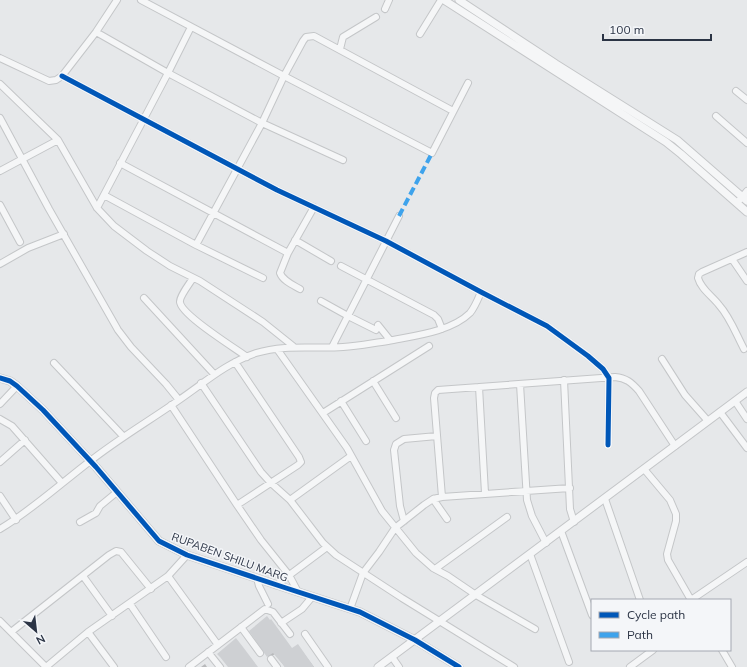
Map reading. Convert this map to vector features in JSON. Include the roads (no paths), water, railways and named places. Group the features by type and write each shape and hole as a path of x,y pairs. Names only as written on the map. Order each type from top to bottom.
{"street":[{"path":"0,58 49,81 56,80 62,76 96,32 116,0"},
{"path":"141,0 432,153 468,83"},
{"path":"385,9 389,0"},
{"path":"420,34 440,0"},
{"path":"444,0 666,142 747,212"},
{"path":"459,0 556,64 677,140 745,196 737,203"},
{"path":"340,49 343,37 376,17"},
{"path":"97,208 191,27"},
{"path":"96,32 262,123 342,160"},
{"path":"196,245 238,170 284,76 306,37 314,36 340,49 453,111"},
{"path":"62,76 238,170 386,241 547,326 588,356 603,369 608,378 608,446"},
{"path":"0,84 58,140 97,208 114,226 170,266 193,278 263,322 293,346"},
{"path":"736,91 747,100"},
{"path":"716,116 747,143"},
{"path":"0,118 122,335 136,354 166,384 179,400"},
{"path":"0,171 58,140"},
{"path":"120,163 288,253"},
{"path":"104,195 196,245 263,278"},
{"path":"0,205 20,242"},
{"path":"300,289 281,277 280,273 288,253 314,207"},
{"path":"332,347 399,216"},
{"path":"0,264 28,248 64,234"},
{"path":"295,240 331,261"},
{"path":"744,349 720,305 706,291 698,278 699,274 702,272 747,252"},
{"path":"732,259 747,281"},
{"path":"341,266 434,315 438,319 442,329"},
{"path":"193,278 180,299 180,303 183,308 197,322 247,357"},
{"path":"0,529 16,520 123,436 179,400 214,374 235,362 247,357 293,346 360,346 419,335 442,329 458,321 469,313 477,303 481,292"},
{"path":"144,298 214,374"},
{"path":"321,301 348,316 377,328 390,340"},
{"path":"323,413 429,346"},
{"path":"277,349 323,413 351,456 382,511 416,553 435,569 476,595 535,629"},
{"path":"662,359 685,395 708,421"},
{"path":"235,362 301,462 237,505"},
{"path":"54,363 123,436"},
{"path":"442,497 435,393 442,389 615,376 624,378 632,383 675,446"},
{"name":"RUPABEN SHILU MARG","path":"0,378 10,381 17,386 43,410 90,461 159,541 188,555 360,612 415,640 459,667"},
{"path":"564,380 570,509 574,522"},
{"path":"373,381 396,418"},
{"path":"201,383 261,472 290,500 323,544 336,555 514,667"},
{"path":"520,384 526,490 529,509 546,543"},
{"path":"0,404 17,386"},
{"path":"479,387 486,493"},
{"path":"378,667 747,392"},
{"path":"341,401 366,441"},
{"path":"735,401 747,419"},
{"path":"171,405 261,540 289,575 298,592"},
{"path":"720,412 747,448"},
{"path":"0,419 12,426 62,483"},
{"path":"404,521 400,506 394,450 396,444 404,439 437,436"},
{"path":"0,462 25,440"},
{"path":"290,500 351,456"},
{"path":"644,469 670,500 674,508 676,521 667,554 668,560 690,599"},
{"path":"350,608 363,572 395,528 433,499 486,493 570,488"},
{"path":"80,522 96,512 100,506 117,492"},
{"path":"0,496 16,520"},
{"path":"605,498 640,599"},
{"path":"433,499 447,519"},
{"path":"435,569 507,517"},
{"path":"561,531 591,612"},
{"path":"276,585 327,547"},
{"path":"11,632 109,555 116,552 121,552 151,589"},
{"path":"530,554 569,662"},
{"path":"0,620 46,667 88,632 168,576 188,555"},
{"path":"692,599 747,562"},
{"path":"83,576 112,616"},
{"path":"168,576 218,644"},
{"path":"257,578 258,586 268,604"},
{"path":"282,623 302,609 312,597"},
{"path":"130,604 166,657"},
{"path":"189,667 265,609 273,612 290,634"},
{"path":"241,627 260,653"},
{"path":"88,632 114,667"},
{"path":"305,634 328,667"},
{"path":"630,667 652,651"},
{"path":"723,651 732,667"},
{"path":"208,652 220,667"},
{"path":"392,657 399,667"},
{"path":"271,659 277,667"}]}
